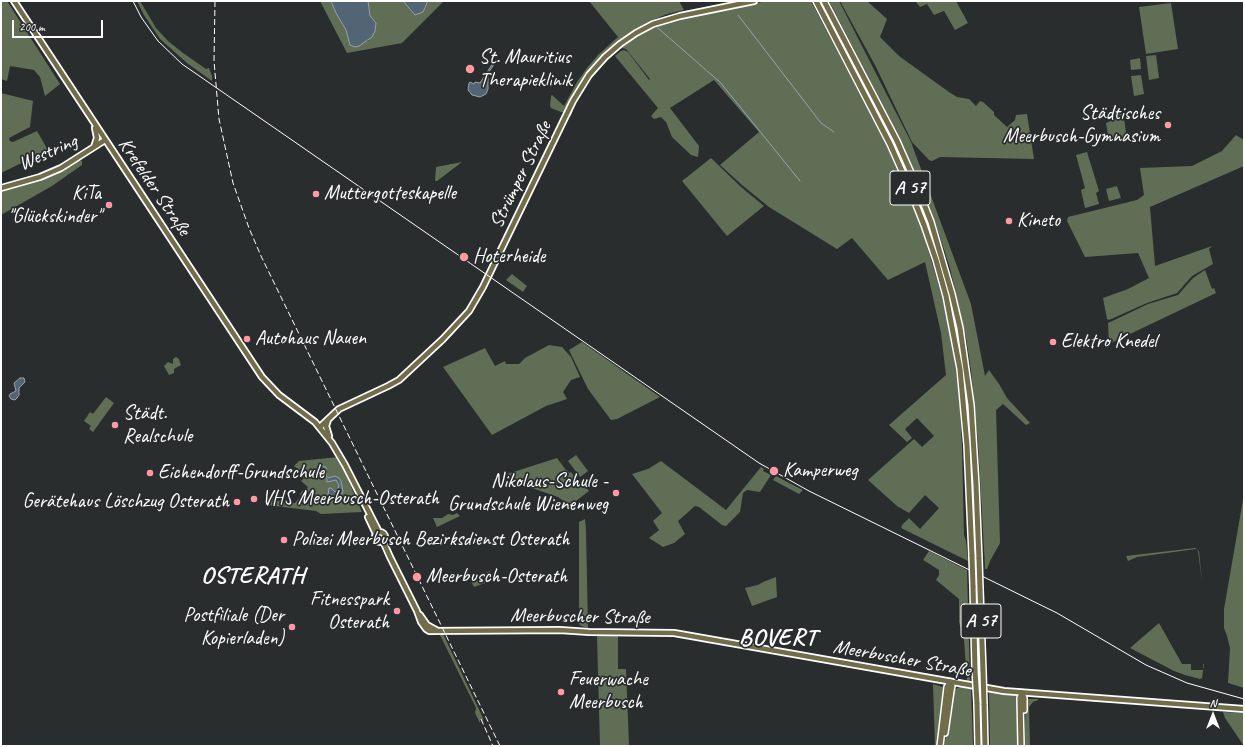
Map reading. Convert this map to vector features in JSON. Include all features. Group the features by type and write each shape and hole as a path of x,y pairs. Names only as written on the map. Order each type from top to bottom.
{"highway":[{"name":"A 57","path":"816,1 890,144 909,187 924,225 946,296 962,390 968,452 978,746"},
{"name":"A 57","path":"824,1 897,141 930,222 943,260 960,328 970,398 976,485 985,746"},
{"path":"941,746 952,686 950,682"},
{"path":"1021,746 1020,698 1022,693"},
{"path":"975,746 974,730 977,724"},
{"path":"985,727 988,731 988,746"}],"main road":[{"name":"Krefelder Straße","path":"14,1 262,377 272,389 320,427 332,443"},
{"name":"Strümper Straße","path":"320,427 339,409 399,380 443,339 469,311 483,286 580,88 596,66 620,44 653,24 698,12 754,1"},
{"path":"94,123 97,136 94,147"},
{"name":"Westring","path":"1,188 40,177 61,168 105,140"},
{"path":"328,418 327,430 332,443 357,490 377,533 375,539 382,542 385,536 381,533 377,533"},
{"name":"Meerbuscher Straße","path":"382,542 417,611 427,627 437,631 560,630 589,632 674,633 990,689 1022,693 1244,709"}],"green space":[{"path":"1,1 7,1 60,84 45,96 40,77 34,70 10,66 7,81 1,79"},
{"path":"137,1 140,1 156,28 168,41 206,69 209,68 212,81 187,63 160,39 144,15"},
{"path":"320,1 331,1 347,32 368,41 375,31 376,23 370,16 368,1 403,1 412,12 425,9 428,1 444,1 402,43 347,53"},
{"path":"589,1 679,1 684,10 667,14 648,22 619,40 620,41 590,71 580,85 566,111 565,108 564,112 561,112 551,108 551,96 552,95 564,106 577,82 587,68 598,55 618,37"},
{"path":"767,1 811,1 887,146 921,226 942,296 956,370 960,407 964,535 968,561 901,528 909,518 920,529 939,508 925,495 909,513 897,506 868,480 914,439 922,447 934,436 917,418 905,429 912,438 907,442 889,425 946,375 941,333 925,262 888,280 852,238 837,249 769,207 742,185 720,165 759,132 714,80 670,108 699,146 698,157 691,155 672,137 666,122 661,117 654,119 651,116 658,108 615,56 624,50 628,52 649,80 650,79 626,49 622,48 597,70 576,100 581,90 595,71 615,50 637,34 658,25 676,19"},
{"path":"829,1 839,1 911,142 971,304 985,376 989,370 1007,398 1030,423 1026,425 1003,404 996,410 1000,543 987,569 985,569 978,443 971,370 966,338 950,268 936,225 900,139"},
{"path":"840,1 867,1 887,19 880,37 899,56 957,97 969,99 976,106 980,101 983,102 1007,127 1015,120 1016,115 1027,114 1034,159 940,157 932,161 929,160 912,142 876,67"},
{"path":"915,1 956,1 968,23 955,30 944,11 934,15 927,4 920,7"},
{"path":"1171,3 1178,49 1146,54 1139,7"},
{"path":"1156,55 1159,78 1149,80 1146,56"},
{"path":"1140,58 1141,69 1131,70 1130,60"},
{"path":"1141,75 1144,94 1134,96 1131,76"},
{"path":"1,93 33,101 30,127 9,138 10,141 13,142 37,131 49,152 39,157 38,155 1,173"},
{"path":"576,102 571,116 569,117"},
{"path":"1123,112 1127,139 1109,141 1106,123 1113,120"},
{"path":"1236,135 1244,140 1244,166 1150,207 1155,266 1212,246 1209,249 1213,264 1192,276 1177,293 1147,303 1109,320 1107,319 1103,298 1128,289 1149,278 1138,253 1085,257 1067,221 1068,217 1137,200 1144,195 1140,168 1192,166 1222,151"},
{"path":"1087,152 1099,191 1096,193 1099,204 1085,208 1081,190 1085,188 1076,155"},
{"path":"711,158 741,187 764,206 727,236 682,181"},
{"path":"79,160 82,161 82,165 52,186 1,215 1,189 46,177"},
{"path":"462,162 437,181 435,181 436,167"},
{"path":"1117,186 1121,198 1109,201 1106,189"},
{"path":"1205,270 1212,289 1214,288 1216,293 1109,344 1108,323 1148,304 1178,295 1193,278"},
{"path":"512,274 527,286 523,292 506,280"},
{"path":"582,342 660,397 617,419 611,420 588,389 569,350"},
{"path":"549,345 562,347 571,357 580,377 571,380 563,392 567,399 546,406 492,435 443,367 485,348 495,366 505,361 506,364 519,364 525,358"},
{"path":"176,357 179,359 181,365 174,369 174,373 169,375 164,366 168,362 173,364 173,359"},
{"path":"106,397 114,403 93,432 89,429 91,426 84,421 90,412 93,414"},
{"path":"576,455 588,471 580,477 568,461"},
{"path":"338,457 362,512 321,514 316,511 267,505 272,496 278,501 295,503 301,496 300,494 303,490 305,491 308,487 301,481 304,478 300,475 302,472 294,466 299,461"},
{"path":"557,458 569,473 571,472 582,487 585,486 589,491 572,504 568,504 558,497 529,487 525,483 515,481 507,474"},
{"path":"661,461 726,510 761,467 764,469 763,471 771,475 760,492 747,490 743,493 740,512 726,526 722,525 699,507 695,506 678,521 685,534 674,543 663,547 649,538 659,530 653,521 662,513 632,474 648,469"},
{"path":"776,476 803,490 799,494 773,480"},
{"path":"1244,494 1244,688 1228,683 1230,648 1224,628 1224,609"},
{"path":"457,513 460,516 437,527 433,518 442,518 448,514 453,515"},
{"path":"585,519 588,628 579,624 579,522"},
{"path":"1195,548 1199,551 1202,581 1198,551 1196,549 1137,557 1128,561 1126,556"},
{"path":"929,551 967,570 970,682 967,681 964,640 959,622 959,599 936,580 939,575 939,570 923,560"},
{"path":"490,571 493,578 495,577 496,579 474,587 471,581 473,582 480,578 480,576"},
{"path":"776,577 777,597 752,606 745,588 758,585"},
{"path":"1159,623 1182,664 1191,664 1191,670 1203,670 1204,664 1202,678 1200,679 1174,671 1130,648"},
{"path":"443,634 483,718 482,722 480,719 480,723 475,713 476,708 440,635"},
{"path":"597,636 618,636 618,669 626,669 629,746 600,746"},
{"path":"933,684 946,688 938,746 935,746"},
{"path":"960,687 971,689 973,746 944,746 954,690"},
{"path":"989,691 1014,695 1017,697 1019,703 1018,746 990,746"},
{"path":"1027,699 1038,700 1033,702 1029,707 1030,746 1024,746 1026,701"},
{"path":"1223,712 1244,713 1244,746 1225,718"}],"water":[{"path":"331,1 368,1 370,16 376,23 375,31 372,37 359,46 355,47 350,45 346,30"},
{"path":"403,1 428,1 423,12 415,15"},
{"path":"493,63 493,66 488,73 488,89 486,94 480,97 472,95 468,90 469,83 480,83"},
{"path":"20,378 24,378 25,382 19,388 19,395 17,398 15,400 11,399 9,396 10,394 16,391 14,383"},
{"path":"322,466 326,467 326,475 328,478 335,476 341,481 343,492 338,498 333,500 328,495 329,488 335,492 338,490 339,485 336,480 327,482 327,479 319,472 319,468"}],"waterway":[{"path":"738,15 821,123 834,132"},
{"path":"658,28 706,70"},
{"path":"707,71 720,82 800,181"}],"tram line":[{"path":"133,1 141,17 158,41 182,64 759,463 809,491 1057,613 1146,665 1187,683 1244,699"}],"railway":[{"path":"215,1 214,61 219,119 233,183 249,228 261,256 500,746"},
{"path":"481,719 493,746"}],"place":[{"name":"St. Mauritius Therapieklinik","path":"470,69"},
{"name":"Städtisches Meerbusch-Gymnasium","path":"1168,125"},
{"name":"Muttergotteskapelle","path":"316,194"},
{"name":"KiTa \"Glückskinder\"","path":"109,205"},
{"name":"Kineto","path":"1009,221"},
{"name":"Hoterheide","path":"464,257"},
{"name":"Autohaus Nauen","path":"247,339"},
{"name":"Elektro Knedel","path":"1053,342"},
{"name":"Städt. Realschule","path":"115,425"},
{"name":"Kamperweg","path":"774,471"},
{"name":"Eichendorff-Grundschule","path":"150,473"},
{"name":"Nikolaus-Schule - Grundschule Wienenweg","path":"616,493"},
{"name":"VHS Meerbusch-Osterath","path":"254,499"},
{"name":"Gerätehaus Löschzug Osterath","path":"237,502"},
{"name":"Polizei Meerbusch Bezirksdienst Osterath","path":"284,540"},
{"name":"Meerbusch-Osterath","path":"417,577"},
{"name":"Fitnesspark Osterath","path":"397,611"},
{"name":"Postfiliale (Der Kopierladen)","path":"292,627"},
{"name":"Feuerwache Meerbusch","path":"561,692"}],"district":[{"name":"OSTERATH","path":"253,577"},
{"name":"BOVERT","path":"778,639"}]}
